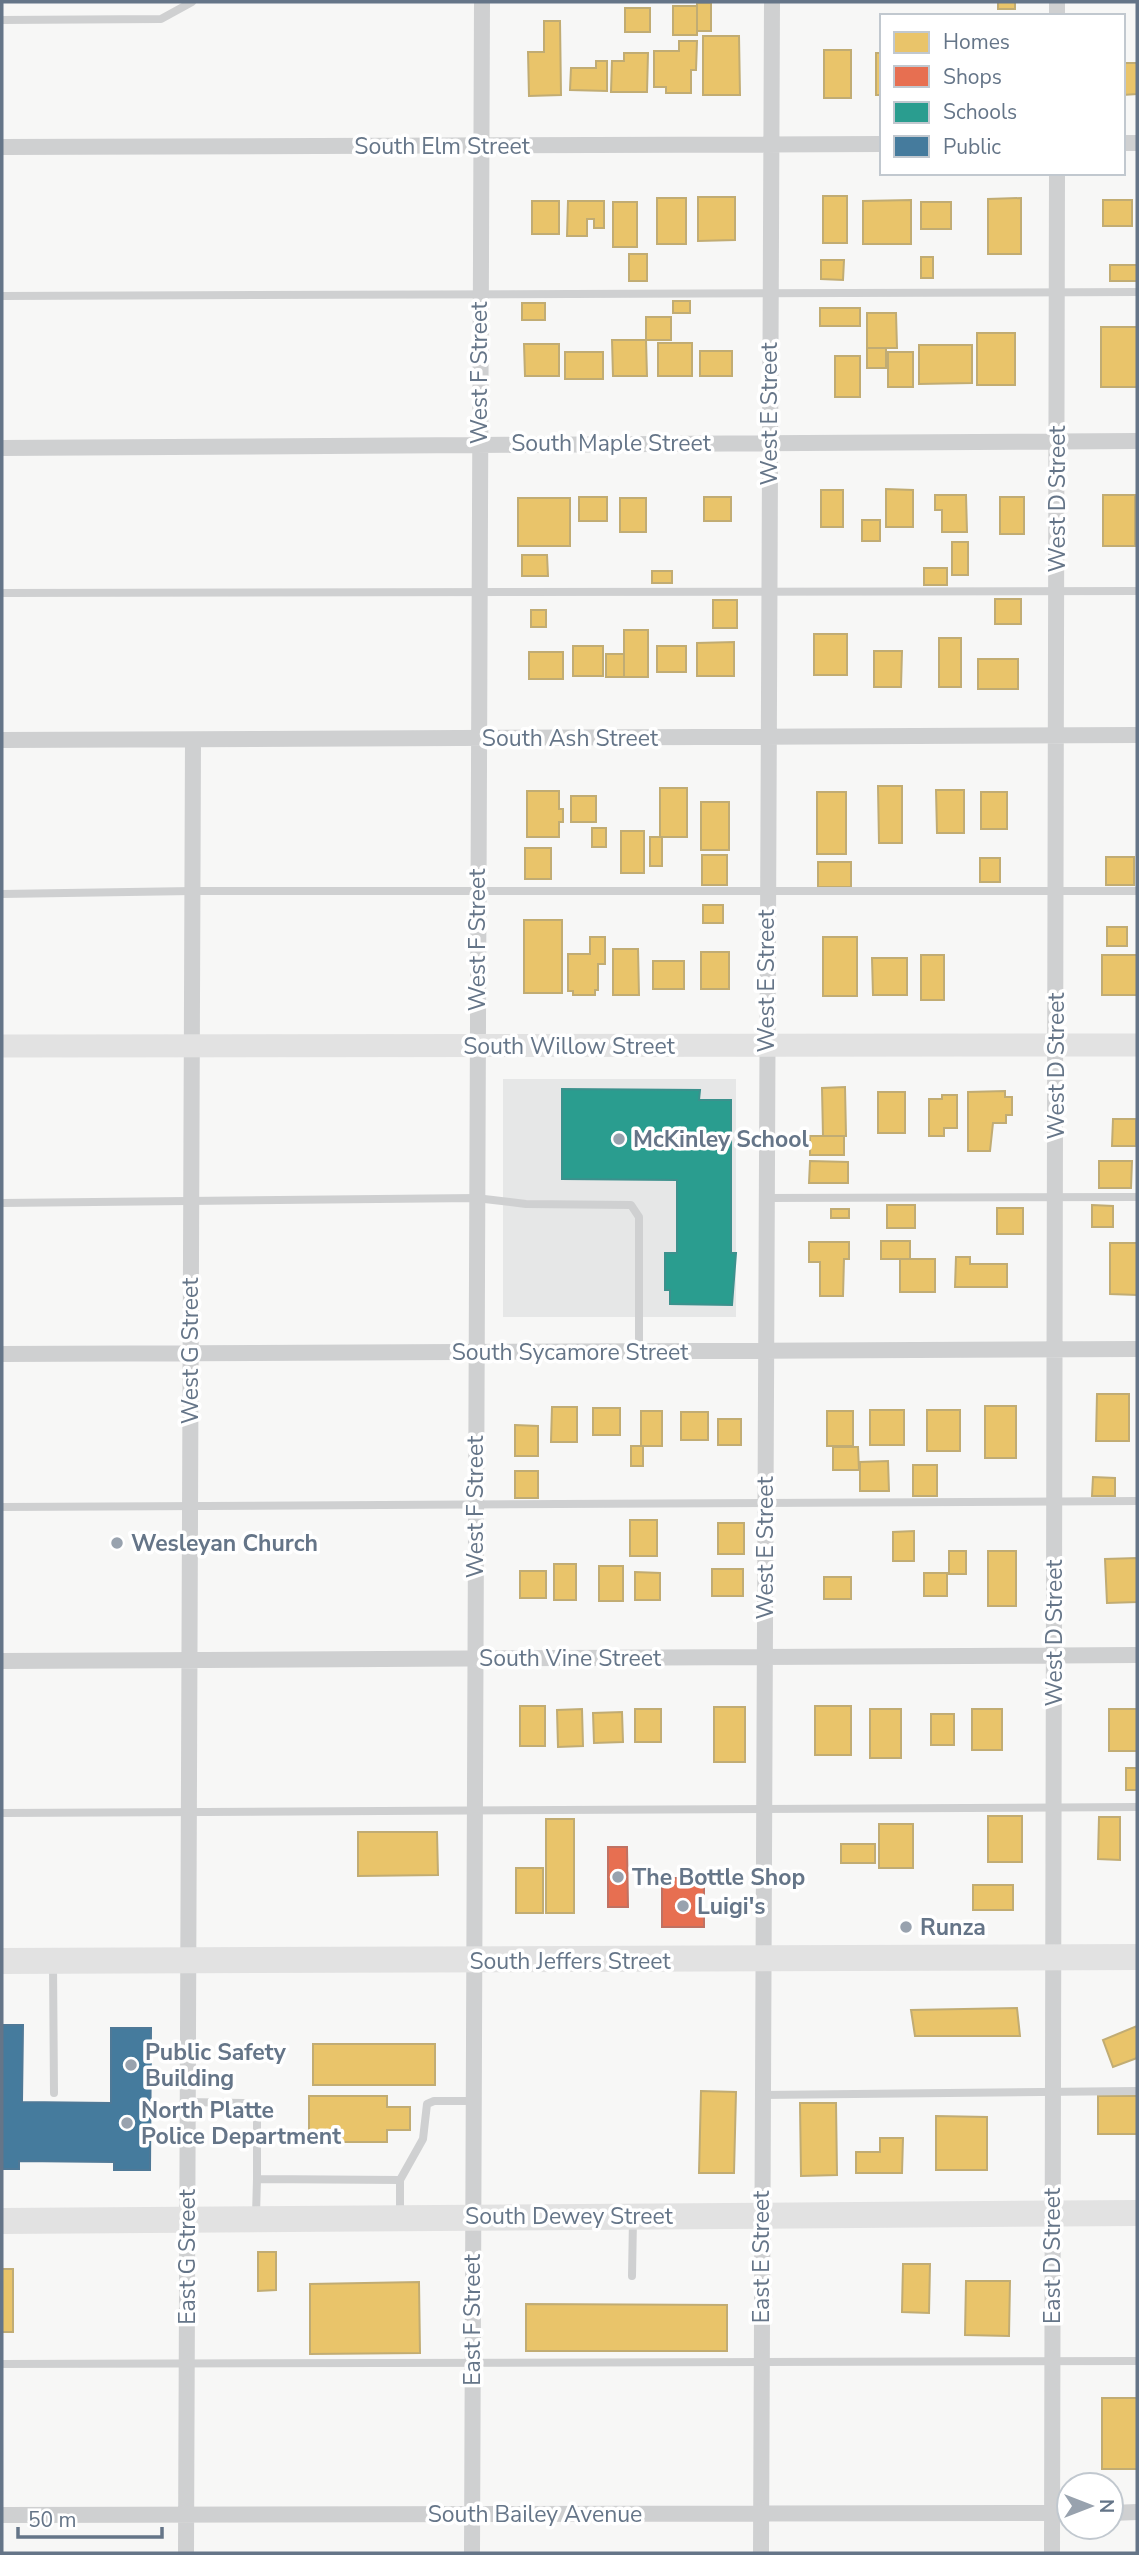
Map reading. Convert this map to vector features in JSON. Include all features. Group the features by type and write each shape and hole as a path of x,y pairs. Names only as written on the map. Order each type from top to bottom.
{"highway":[{"name":"South Jeffers Street","path":"2,1961 1137,1957"},
{"name":"South Dewey Street","path":"2,2221 187,2217 1137,2213"}],"main road":[{"name":"South Willow Street","path":"2,1046 1137,1045"}],"street":[{"name":"West F Street","path":"473,1961 482,2"},
{"name":"West E Street","path":"763,1960 772,2"},
{"name":"South Elm Street","path":"2,148 880,144"},
{"name":"West D Street","path":"1053,1958 1057,175"},
{"name":"South Maple Street","path":"2,448 1137,441"},
{"name":"South Ash Street","path":"2,740 1137,735"},
{"name":"West G Street","path":"188,1962 193,741"},
{"name":"South Sycamore Street","path":"2,1354 1137,1349"},
{"name":"South Vine Street","path":"2,1661 1137,1656"},
{"name":"East D Street","path":"1053,1958 1052,2361 1059,2471"},
{"name":"East E Street","path":"761,2553 763,1960"},
{"name":"East F Street","path":"472,2553 473,1961"},
{"name":"East G Street","path":"186,2553 188,1962"},
{"name":"South Bailey Avenue","path":"2,2515 1055,2513"}],"lane":[{"path":"2,20 162,19 192,2"},
{"path":"2,296 1137,292"},
{"path":"2,593 1137,591"},
{"path":"2,894 192,891 1137,891"},
{"path":"766,1198 1137,1197"},
{"path":"2,1203 476,1198 526,1204 626,1204 635,1208 639,1217 639,1352"},
{"path":"2,1507 1137,1501"},
{"path":"2,1813 1137,1807"},
{"path":"53,1961 54,2093"},
{"path":"762,2095 1137,2091"},
{"path":"400,2216 400,2180 423,2139 427,2104 472,2101"},
{"path":"187,2102 243,2103 253,2106 257,2116 256,2217"},
{"path":"257,2179 400,2180"},
{"path":"632,2276 633,2216"},
{"path":"2,2364 1137,2361"}],"shaded area":[{"name":"McKinley School","path":"503,1079 736,1079 736,1317 503,1317"}],"building: Homes":[{"path":"998,2 1015,2 1015,9 998,9"},
{"path":"697,3 711,3 711,31 697,31"},
{"path":"673,6 697,6 697,35 673,35"},
{"path":"625,8 650,8 650,32 625,32"},
{"path":"544,21 560,21 561,95 529,96 528,52 544,52"},
{"path":"703,36 739,36 740,95 703,95"},
{"path":"679,41 697,41 696,70 691,70 691,93 666,93 666,87 654,87 654,51 679,51"},
{"path":"824,50 851,50 851,98 824,98"},
{"path":"624,53 648,53 647,92 611,92 612,61 624,61"},
{"path":"876,53 880,53 880,95 876,95"},
{"path":"596,61 607,61 607,91 570,90 571,68 596,68"},
{"path":"1125,63 1137,63 1137,94 1125,95"},
{"path":"823,196 847,196 847,243 823,243"},
{"path":"698,197 735,197 735,240 698,241"},
{"path":"657,198 686,198 686,244 657,244"},
{"path":"1021,198 1021,254 988,254 988,199"},
{"path":"911,200 911,244 863,244 863,201"},
{"path":"1103,200 1132,200 1132,226 1103,226"},
{"path":"532,201 559,201 559,234 532,234"},
{"path":"568,201 604,201 604,228 594,228 594,219 587,219 587,236 567,236"},
{"path":"613,202 637,202 637,247 613,247"},
{"path":"921,202 951,202 951,229 921,229"},
{"path":"629,254 647,254 647,281 629,281"},
{"path":"921,257 933,257 933,278 921,278"},
{"path":"821,260 844,260 843,280 821,279"},
{"path":"1110,265 1137,265 1137,281 1110,281"},
{"path":"673,301 690,301 690,313 673,313"},
{"path":"522,303 545,303 545,320 522,320"},
{"path":"820,308 860,308 860,326 820,326"},
{"path":"867,313 896,313 897,348 867,348"},
{"path":"646,317 671,317 671,340 646,340"},
{"path":"1101,327 1137,327 1137,387 1101,387"},
{"path":"977,333 1015,333 1015,385 977,385"},
{"path":"612,340 646,340 647,376 613,376"},
{"path":"658,343 692,343 692,376 658,376"},
{"path":"524,344 559,344 559,376 525,376"},
{"path":"919,345 972,345 972,383 919,384"},
{"path":"867,348 886,348 886,368 867,368"},
{"path":"700,351 732,351 732,376 700,376"},
{"path":"565,352 603,352 603,379 565,379"},
{"path":"888,352 913,352 913,387 888,387"},
{"path":"835,356 860,356 860,397 835,397"},
{"path":"886,489 913,490 913,527 886,527"},
{"path":"821,490 843,490 843,527 821,527"},
{"path":"935,495 966,495 967,532 942,532 942,510 935,510"},
{"path":"1103,495 1135,495 1135,546 1103,546"},
{"path":"579,497 607,497 607,521 579,521"},
{"path":"704,497 731,497 731,521 704,521"},
{"path":"1000,497 1024,497 1024,534 1000,534"},
{"path":"518,498 570,498 570,546 518,546"},
{"path":"620,498 646,498 646,532 620,532"},
{"path":"862,520 880,520 880,541 862,541"},
{"path":"952,542 968,542 968,575 952,575"},
{"path":"522,555 547,555 548,576 522,576"},
{"path":"924,568 947,568 947,585 924,585"},
{"path":"652,571 672,571 672,583 652,583"},
{"path":"995,599 1021,599 1021,624 995,624"},
{"path":"713,600 737,600 737,628 713,628"},
{"path":"531,610 546,610 546,627 531,627"},
{"path":"624,630 648,630 648,677 624,677"},
{"path":"814,634 847,634 847,675 814,675"},
{"path":"939,638 961,638 961,687 939,687"},
{"path":"734,642 734,676 697,676 697,643"},
{"path":"573,646 603,646 603,676 573,676"},
{"path":"657,646 686,646 686,672 657,672"},
{"path":"874,651 902,651 901,687 874,687"},
{"path":"529,652 563,652 563,679 529,679"},
{"path":"606,654 624,654 624,677 606,677"},
{"path":"978,659 1018,659 1018,689 978,689"},
{"path":"878,786 902,786 902,843 879,843"},
{"path":"660,788 687,788 687,837 660,837"},
{"path":"936,790 964,790 964,833 937,833"},
{"path":"527,791 559,791 559,809 563,809 563,822 559,822 559,837 527,837"},
{"path":"817,792 846,792 846,854 817,854"},
{"path":"981,792 1007,792 1007,829 981,829"},
{"path":"571,796 596,796 596,822 571,822"},
{"path":"701,802 729,802 729,850 701,850"},
{"path":"592,828 606,828 606,847 592,847"},
{"path":"621,831 644,831 644,873 621,873"},
{"path":"650,837 662,837 662,866 650,866"},
{"path":"525,848 551,848 551,879 525,879"},
{"path":"702,855 727,855 727,885 702,885"},
{"path":"1106,857 1134,857 1134,885 1106,885"},
{"path":"980,858 1000,858 1000,882 980,882"},
{"path":"818,862 851,862 851,887 818,887"},
{"path":"703,905 723,905 723,923 703,923"},
{"path":"524,920 562,920 562,993 524,993"},
{"path":"1107,927 1127,927 1127,946 1107,946"},
{"path":"590,937 605,937 605,964 598,964 598,990 595,990 595,995 573,995 573,991 568,991 568,954 590,954"},
{"path":"823,937 857,937 857,996 823,996"},
{"path":"613,949 638,949 639,995 613,995"},
{"path":"701,952 729,952 729,989 701,989"},
{"path":"921,955 944,955 944,1000 921,1000"},
{"path":"1102,955 1137,955 1137,995 1102,995"},
{"path":"872,958 907,958 907,995 873,995"},
{"path":"653,961 684,961 684,989 653,989"},
{"path":"845,1087 846,1136 823,1136 822,1088"},
{"path":"1005,1091 1005,1097 1012,1097 1012,1115 1006,1115 1006,1123 993,1123 990,1151 968,1151 968,1092"},
{"path":"878,1092 905,1092 905,1133 878,1133"},
{"path":"942,1095 957,1095 957,1128 944,1128 944,1136 929,1136 929,1099 942,1099"},
{"path":"1113,1119 1136,1119 1136,1146 1112,1146"},
{"path":"810,1136 844,1136 844,1155 810,1155"},
{"path":"810,1161 848,1162 848,1183 809,1183"},
{"path":"1099,1161 1132,1161 1131,1188 1099,1188"},
{"path":"887,1205 915,1205 915,1228 887,1228"},
{"path":"1092,1205 1113,1206 1113,1227 1092,1227"},
{"path":"997,1208 1023,1208 1023,1234 997,1234"},
{"path":"831,1209 849,1209 849,1218 831,1218"},
{"path":"881,1241 910,1241 910,1259 881,1259"},
{"path":"809,1242 849,1242 849,1259 844,1259 843,1296 820,1296 820,1262 809,1262"},
{"path":"1110,1243 1137,1243 1137,1295 1110,1294"},
{"path":"956,1257 970,1257 970,1264 1007,1264 1007,1287 955,1287"},
{"path":"900,1259 935,1259 935,1292 900,1292"},
{"path":"1097,1394 1129,1394 1129,1441 1096,1441"},
{"path":"985,1406 1016,1406 1016,1458 985,1458"},
{"path":"552,1407 577,1407 577,1442 551,1442"},
{"path":"593,1408 620,1408 620,1435 593,1435"},
{"path":"870,1410 904,1410 904,1445 870,1445"},
{"path":"927,1410 960,1410 960,1451 927,1451"},
{"path":"641,1411 662,1411 662,1446 641,1446"},
{"path":"827,1411 853,1411 853,1446 827,1446"},
{"path":"681,1412 708,1412 708,1440 681,1440"},
{"path":"718,1419 741,1419 741,1445 718,1445"},
{"path":"515,1425 538,1426 538,1456 515,1456"},
{"path":"631,1446 643,1446 643,1466 631,1466"},
{"path":"833,1447 858,1447 859,1470 833,1470"},
{"path":"888,1461 889,1491 860,1491 860,1462"},
{"path":"913,1465 937,1465 937,1496 913,1496"},
{"path":"515,1471 538,1471 538,1498 515,1498"},
{"path":"1093,1477 1115,1478 1115,1496 1092,1496"},
{"path":"630,1520 657,1520 657,1556 630,1556"},
{"path":"718,1523 744,1523 744,1554 718,1554"},
{"path":"914,1531 914,1561 893,1561 893,1532"},
{"path":"949,1551 966,1551 966,1574 949,1574"},
{"path":"988,1551 1016,1551 1016,1606 988,1606"},
{"path":"1137,1558 1137,1602 1107,1603 1105,1559"},
{"path":"554,1564 576,1564 576,1600 554,1600"},
{"path":"599,1566 623,1566 623,1601 599,1601"},
{"path":"712,1569 743,1569 743,1596 712,1596"},
{"path":"520,1571 546,1571 546,1598 520,1598"},
{"path":"635,1572 660,1573 660,1600 635,1600"},
{"path":"924,1573 947,1573 947,1596 924,1596"},
{"path":"824,1577 851,1577 851,1599 824,1599"},
{"path":"520,1706 545,1706 545,1746 520,1746"},
{"path":"815,1706 851,1706 851,1755 815,1755"},
{"path":"714,1707 745,1707 745,1762 714,1762"},
{"path":"582,1709 583,1746 558,1747 557,1710"},
{"path":"635,1709 661,1709 661,1742 635,1742"},
{"path":"870,1709 901,1709 901,1758 870,1758"},
{"path":"972,1709 1002,1709 1002,1750 972,1750"},
{"path":"1109,1709 1137,1709 1137,1751 1109,1751"},
{"path":"622,1712 623,1742 594,1743 593,1713"},
{"path":"931,1714 954,1714 954,1745 931,1745"},
{"path":"1126,1768 1137,1768 1137,1790 1126,1790"},
{"path":"988,1816 1022,1816 1022,1862 988,1862"},
{"path":"1099,1817 1120,1817 1120,1860 1098,1859"},
{"path":"546,1819 574,1819 574,1913 546,1913"},
{"path":"879,1824 913,1824 913,1868 879,1868"},
{"path":"358,1832 437,1832 438,1875 358,1876"},
{"path":"841,1844 875,1844 875,1863 841,1863"},
{"path":"516,1868 543,1868 543,1913 516,1913"},
{"path":"973,1885 1013,1885 1013,1910 973,1910"},
{"path":"1017,2008 1020,2036 915,2036 911,2010"},
{"path":"1137,2026 1137,2058 1113,2067 1103,2040"},
{"path":"313,2044 435,2044 435,2085 313,2085"},
{"path":"701,2091 736,2092 734,2173 699,2173"},
{"path":"309,2096 387,2096 387,2107 410,2107 410,2130 387,2130 387,2142 309,2142"},
{"path":"1098,2096 1137,2096 1137,2134 1098,2134"},
{"path":"800,2103 836,2103 837,2175 801,2176"},
{"path":"936,2116 987,2117 987,2170 936,2170"},
{"path":"880,2138 903,2138 902,2173 856,2173 856,2152 880,2152"},
{"path":"258,2252 276,2252 276,2290 258,2291"},
{"path":"903,2264 930,2264 929,2313 902,2312"},
{"path":"2,2269 13,2269 13,2332 2,2332"},
{"path":"966,2281 1010,2281 1009,2336 965,2335"},
{"path":"419,2282 420,2353 310,2354 310,2284"},
{"path":"526,2304 727,2305 727,2351 526,2351"},
{"path":"1102,2398 1137,2398 1137,2469 1102,2469"}],"building: Shops":[{"name":"The Bottle Shop","path":"608,1847 627,1847 628,1907 608,1907"},
{"name":"Luigi's","path":"670,1878 704,1878 704,1927 662,1927 662,1886"}],"building: Schools":[{"path":"562,1089 700,1090 699,1100 731,1100 731,1253 736,1253 732,1305 670,1304 670,1290 665,1290 665,1253 677,1253 677,1180 562,1179"}],"building: Public":[{"name":"Public Safety Building","path":"2,2025 23,2025 22,2102 111,2103 111,2028 151,2028 150,2170 114,2170 114,2162 19,2161 19,2169 2,2169"}],"place":[{"name":"McKinley School","path":"619,1139"},
{"name":"Wesleyan Church","path":"117,1543"},
{"name":"The Bottle Shop","path":"618,1877"},
{"name":"Luigi's","path":"683,1906"},
{"name":"Runza","path":"906,1927"},
{"name":"Public Safety Building","path":"131,2065"},
{"name":"North Platte Police Department","path":"127,2123"}]}
